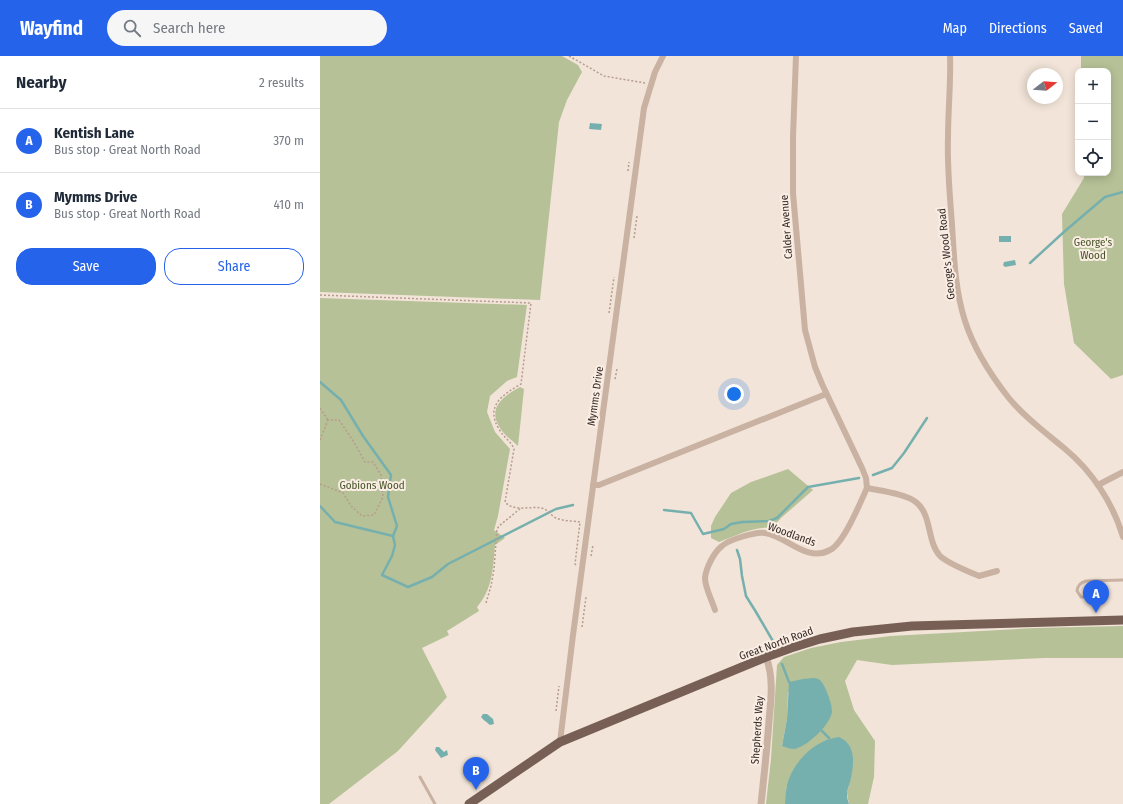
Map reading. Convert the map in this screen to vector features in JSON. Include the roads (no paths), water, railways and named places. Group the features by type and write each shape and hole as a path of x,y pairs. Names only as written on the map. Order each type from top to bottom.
{"main road":[{"name":"Great North Road","path":"469,804 560,742 791,648 813,641 852,632 912,626 1123,620"}],"street":[{"name":"Mymms Drive","path":"560,742 572,635 644,108 650,84 663,56"},
{"name":"Calder Avenue","path":"796,56 793,136 793,193 805,330 815,367 826,394 862,468 866,478 867,488"},
{"name":"George's Wood Road","path":"950,56 948,139 953,239 956,284 965,321 980,356 1009,397 1025,415 1085,468 1098,485 1111,507 1123,538"},
{"path":"593,485 599,485 826,394"},
{"path":"1098,485 1123,472"},
{"path":"867,488 907,497 918,503 925,514 936,550 945,560 978,576 997,571"},
{"name":"Woodlands","path":"715,610 705,579 707,571 716,553 722,546 753,534 764,532 810,553 829,550 839,542 867,488"},
{"name":"Shepherds Way","path":"761,804 767,760 771,701 771,670 766,658"}],"lane":[{"path":"1084,598 1081,597 1077,591 1078,586 1081,583 1086,581 1123,580"},
{"path":"420,777 435,804"}],"water":[{"path":"590,123 602,124 601,130 589,129"},
{"path":"999,236 1011,236 1011,242 999,242"},
{"path":"1015,260 1016,265 1005,267 1003,265 1004,262"},
{"path":"815,678 820,680 828,694 832,712 827,723 817,735 805,744 791,749 782,746 787,719 789,682"},
{"path":"483,714 487,714 493,719 494,724 490,725 483,719 481,717"},
{"path":"839,737 849,745 853,756 850,782 847,792 849,804 785,804 787,785 799,760 813,747 830,739"},
{"path":"436,747 439,747 444,752 447,750 448,755 441,758 435,750"}],"waterway":[{"path":"1030,263 1105,197 1123,192"},
{"path":"320,382 341,400 363,436 391,475 388,497 397,526 393,536 395,545 392,556 382,575 408,587 432,577 448,564 556,509 573,505"},
{"path":"873,475 892,468 904,453 927,418"},
{"path":"664,510 691,513 703,534 724,529 731,524 769,521 777,518 808,487 859,478"},
{"path":"320,506 335,522 393,536"},
{"path":"737,550 740,559 746,596 774,643"},
{"path":"782,664 789,682"},
{"path":"822,731 829,738"}],"place":[{"name":"Kentish Lane","path":"1096,613"},
{"name":"Mymms Drive","path":"476,790"}],"park label":[{"name":"George's Wood","path":"1093,248"},
{"name":"Gobions Wood","path":"372,485"}]}
